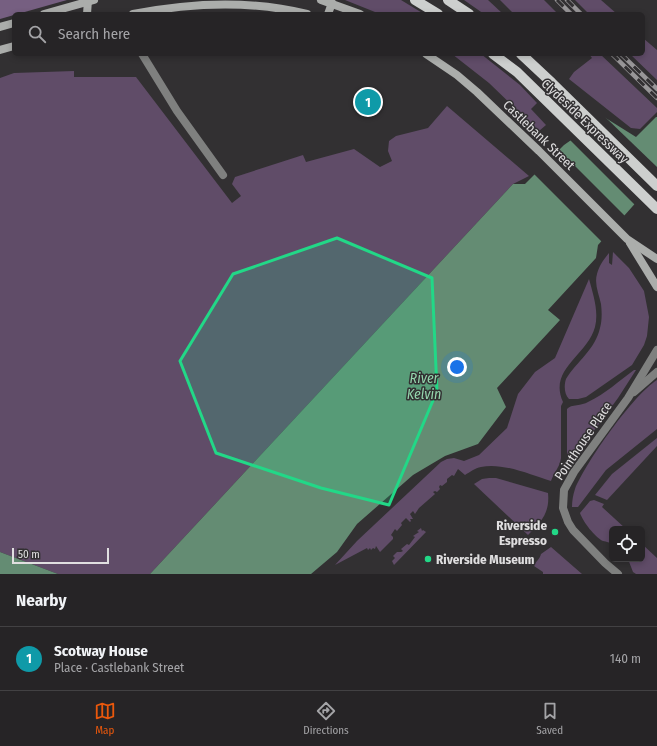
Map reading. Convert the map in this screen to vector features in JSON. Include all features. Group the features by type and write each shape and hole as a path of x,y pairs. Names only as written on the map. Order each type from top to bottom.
{"main road":[{"path":"51,12 90,0 87,12"},
{"path":"321,0 355,12"},
{"path":"415,0 435,12"},
{"path":"448,0 466,12"},
{"path":"329,12 332,3"},
{"path":"144,12 165,8 264,6 298,12"},
{"path":"0,27 12,24"},
{"path":"0,50 12,47"},
{"name":"Castlebank Street","path":"427,56 457,75 477,92 627,238 657,259"},
{"name":"Clydeside Expressway","path":"496,56 516,72 657,209"},
{"name":"Clydeside Expressway","path":"523,56 552,82 657,186"},
{"name":"Castlebank Street","path":"627,238 657,287"}],"street":[{"path":"143,56 177,111 223,175"},
{"name":"Pointhouse Place","path":"618,574 605,563 573,530 565,516 563,508 564,490 574,472 628,398 657,350"},
{"name":"Pointhouse Place","path":"628,398 657,372"}],"highlighted area":[{"path":"337,238 432,278 437,391 389,505 321,488 216,453 180,361 233,274"}],"shaded area":[{"path":"0,0 67,0 25,12 12,12 12,16 0,19"},
{"path":"345,0 401,0 421,12 375,12"},
{"path":"464,0 488,0 501,12 481,12"},
{"path":"500,0 544,0 556,12 512,12"},
{"path":"575,0 601,0 615,12 587,12"},
{"path":"645,40 657,50 657,80 632,56 645,56"},
{"path":"455,56 484,56 520,85 537,103 531,109 546,125 539,131 489,83"},
{"path":"590,56 602,56 657,108 657,112 640,129 631,128 569,79 574,72 592,58"},
{"path":"74,71 74,77 136,77 232,203 241,196 232,184 235,177 303,155 306,162 354,149 380,167 392,161 388,151 389,141 396,136 428,128 447,106 529,176 513,184 150,574 58,574 0,552 0,78 14,73"},
{"path":"613,252 629,268 644,291 649,317 647,336 644,345 632,365 586,397 569,399 566,395 565,389 566,379 590,349 598,336 601,319 601,304 596,285 596,278 600,265 609,253 609,263 612,265"},
{"path":"589,279 596,309 595,327 585,346 564,371 561,380 560,390 563,402 561,406 561,458 551,481 498,466 479,468 465,475 458,469 454,476 452,475 447,479 447,482 442,486 440,485 440,489 437,492 433,492 435,494 419,508 415,514 413,511 410,514 413,519 410,519 410,522 406,518 401,523 402,525 397,531 395,529 391,535 393,539 380,552 376,546 375,549 373,548 371,550 370,548 368,550 367,548 335,565 357,541 441,462 454,458 464,461 479,455 507,428 518,394 535,372 555,358"},
{"path":"636,370 618,398 573,459 567,452 567,409 571,406 586,403 594,399"},
{"path":"657,380 657,429 606,470 578,507 572,507 575,489 599,447 623,414 647,388"},
{"path":"657,438 657,446 607,500 595,495 612,474"},
{"path":"496,478 548,493 548,506 544,517 528,535 474,484 482,479"},
{"path":"594,500 604,504 602,507 623,526 609,526 609,542 603,541 593,533 586,525 580,513 590,501"},
{"path":"421,528 422,531 423,530 426,532 394,565 392,561 395,558 393,556 397,552 403,551 401,549 407,544 409,545 415,537 413,536 419,532 417,531"},
{"path":"551,547 582,574 543,574 543,572 534,566 541,554"},
{"path":"645,547 657,558 657,574 636,574 633,572 629,562 645,562"}],"water":[{"name":"River Kelvin","path":"604,117 636,137 657,117 657,179 598,245 596,258 548,310 560,320 497,388 506,407 478,444 445,456 413,475 357,524 337,552 311,574 150,574 513,184 525,184 564,145"},
{"path":"0,552 58,574 0,574"}],"pier":[{"path":"603,115 657,167 657,182 636,206 569,139"},
{"path":"558,149 626,217 603,243 533,173"}],"railway":[{"path":"557,0 569,12"},
{"path":"567,0 579,12"},
{"path":"614,56 657,98"},
{"path":"623,56 657,89"}],"place":[{"name":"Scotway House","path":"368,102"},
{"name":"Riverside Espresso","path":"555,532"},
{"name":"Riverside Museum","path":"428,559"}]}
